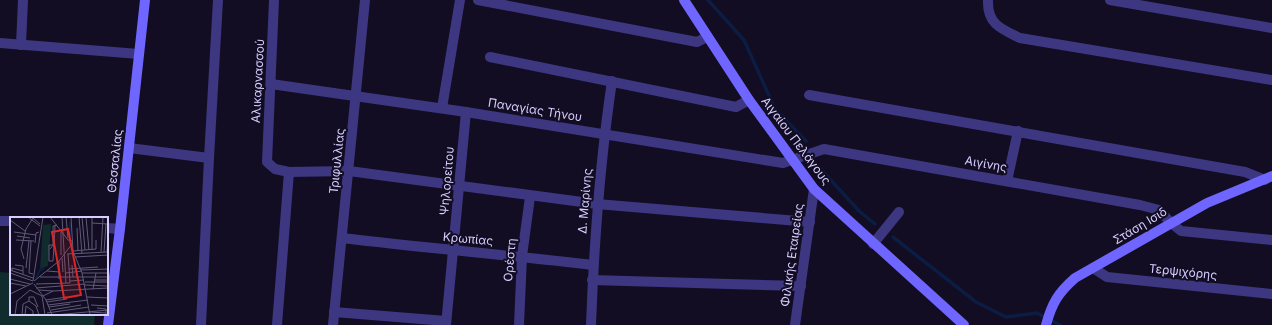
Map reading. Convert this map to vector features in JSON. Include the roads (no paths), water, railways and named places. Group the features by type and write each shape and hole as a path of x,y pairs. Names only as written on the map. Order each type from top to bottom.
{"street":[{"path":"21,45 24,0"},
{"name":"Θεσσαλίας","path":"108,325 129,148 144,0"},
{"path":"201,325 218,0"},
{"name":"Αλικαρνασσού","path":"274,0 267,162 275,169 289,172"},
{"name":"Τριφυλλίας","path":"333,325 365,0"},
{"path":"442,108 460,0"},
{"path":"478,0 512,4 697,42 707,37"},
{"name":"Αιγαίου Πελάγους","path":"684,0 749,100 814,189 964,325"},
{"path":"988,0 987,10 998,28 1020,38 1272,80"},
{"path":"1110,0 1272,28"},
{"path":"0,43 139,54"},
{"path":"490,57 736,107 749,100"},
{"name":"Δ. Μαρίνης","path":"591,325 592,280 597,204 604,134 612,81"},
{"name":"Παναγίας Τήνου","path":"271,84 442,108 783,164 794,161"},
{"path":"809,95 1245,172 1268,178"},
{"name":"Ψηλορείτου","path":"446,323 466,112"},
{"path":"1008,181 1018,131"},
{"path":"129,148 209,158"},
{"name":"Αιγίνης","path":"794,161 824,149 1140,205 1158,210 1181,231 1272,240"},
{"path":"277,325 289,172 349,171 597,204 810,222"},
{"name":"Στάση Ισιδ","path":"1046,325 1050,307 1060,291 1075,278 1170,222 1207,203 1268,178"},
{"name":"Φιλικής Εταιρείας","path":"795,325 814,189"},
{"name":"Ορέστη","path":"519,325 522,256 530,196"},
{"path":"873,244 899,212"},
{"path":"0,221 10,222"},
{"path":"108,228 120,229"},
{"name":"Κρωπίας","path":"342,238 453,251 522,256 593,265"},
{"name":"Τερψιχόρης","path":"1093,268 1107,277 1272,294"},
{"path":"592,280 801,286"},
{"path":"334,312 446,323"}],"waterway":[{"path":"708,0 744,40 775,109 806,141"},
{"path":"817,165 859,211 875,224"},
{"path":"893,237 976,302 1006,317 1037,313 1060,325"}]}
